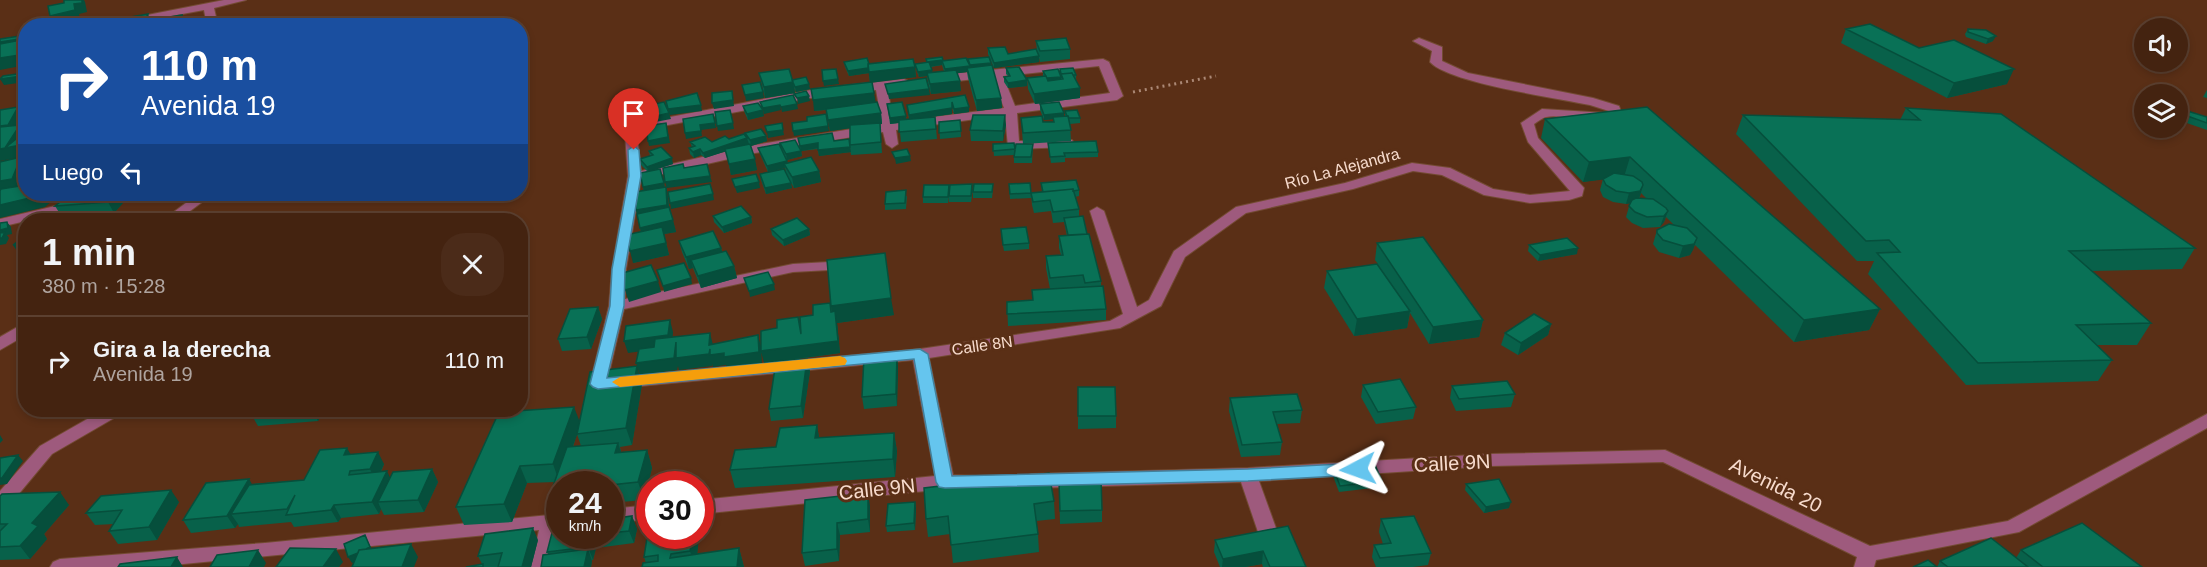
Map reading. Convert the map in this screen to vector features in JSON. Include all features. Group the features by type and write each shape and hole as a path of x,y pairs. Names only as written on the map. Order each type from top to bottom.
{"street":[{"path":"144,18 241,0"},
{"path":"209,7 211,18"},
{"name":"Río La Alejandra","path":"1114,326 1156,303 1165,279 1179,254 1241,210 1348,186 1412,167 1428,167 1445,171 1489,192 1530,199 1569,196 1577,193 1577,188 1532,139 1527,123 1542,113 1608,117 1616,114 1615,109 1593,102 1465,76 1446,69 1436,62 1438,49 1419,41"},
{"path":"635,176 755,148 888,127 1117,96 1103,62 816,93 643,126 631,134 635,176 619,269 617,306 793,268 854,264"},
{"path":"996,73 1011,111 1013,144 1016,146 1071,143"},
{"path":"881,86 892,144"},
{"path":"0,118 18,115"},
{"path":"180,213 196,201"},
{"path":"42,213 68,207"},
{"path":"1097,211 1132,316"},
{"path":"0,223 18,219"},
{"name":"Calle 8N","path":"617,306 598,384 920,354 1114,326"},
{"path":"0,345 18,333"},
{"path":"920,354 945,482"},
{"path":"0,503 46,450 103,417"},
{"path":"1866,561 2013,527 2207,420"},
{"name":"Calle 9N","path":"714,506 945,482 1248,475 1490,460 1665,456"},
{"name":"Avenida 20","path":"1665,456 1866,561"},
{"path":"1248,475 1280,567"},
{"path":"60,567 265,550 546,522"},
{"path":"541,567 546,549"}],"path":[{"path":"1117,96 1216,75"}],"building":[{"path":"64,0 82,0 82,3 74,4 75,10 50,16 48,6 64,3"},
{"path":"148,14 146,18 131,17"},
{"path":"182,15 181,18 170,17"},
{"path":"1870,24 1919,48 1954,40 2014,69 1954,83 1846,29"},
{"path":"1968,29 1986,30 1996,36 1988,39 1968,32"},
{"path":"18,36 18,39 0,42 0,39"},
{"path":"1066,38 1070,49 1040,51 1036,41"},
{"path":"18,41 18,55 0,58 0,44"},
{"path":"1005,47 1008,54 1036,49 1039,56 994,63 988,48"},
{"path":"942,57 943,60 927,62 926,59"},
{"path":"989,57 991,63 970,65 968,59"},
{"path":"867,58 868,68 848,71 844,62"},
{"path":"966,58 970,66 945,69 942,61"},
{"path":"913,59 915,67 869,72 868,64"},
{"path":"929,62 932,70 918,72 915,64"},
{"path":"992,65 1001,98 976,100 967,68"},
{"path":"1019,67 1027,80 1008,83 1004,77 1010,76 1006,68"},
{"path":"1073,68 1076,75 1061,74 1060,69"},
{"path":"789,69 793,82 764,87 759,73"},
{"path":"836,69 838,79 823,81 822,70"},
{"path":"1058,69 1061,77 1047,78 1043,71"},
{"path":"956,70 960,81 930,84 927,73"},
{"path":"1072,73 1080,88 1034,94 1027,78 1046,76 1048,81 1063,79 1061,74"},
{"path":"18,74 18,77 0,79 3,76"},
{"path":"806,77 809,84 795,87 792,80"},
{"path":"926,78 929,89 888,94 885,84"},
{"path":"760,82 763,92 745,95 742,85"},
{"path":"872,82 874,93 813,100 811,89"},
{"path":"732,91 733,100 712,103 712,93"},
{"path":"806,91 809,96 797,98 794,94"},
{"path":"697,93 701,105 668,109 666,101"},
{"path":"793,95 797,104 763,108 760,102"},
{"path":"965,95 969,107 954,109 952,102 952,108 909,115 907,105"},
{"path":"664,102 669,113 648,118 644,106"},
{"path":"877,102 881,113 828,120 826,109"},
{"path":"902,102 906,116 890,118 887,104"},
{"path":"1059,102 1064,113 1044,115 1040,104"},
{"path":"758,103 763,110 747,114 743,106"},
{"path":"18,107 8,125 0,126 0,110"},
{"path":"1647,107 1880,309 1804,320 1630,157 1589,162 1545,119"},
{"path":"1906,108 2001,114 2195,248 2069,251 2151,323 2076,325 2112,360 1978,363 1877,253 1900,252 1889,240 1866,241 1743,115 1920,120"},
{"path":"730,110 733,123 717,126 715,112"},
{"path":"1077,110 1080,118 1069,118 1065,111"},
{"path":"2188,111 2207,117 2207,123 2188,116"},
{"path":"713,114 715,123 700,125 701,131 685,133 683,119"},
{"path":"826,114 828,126 793,131 792,123 807,121 807,117"},
{"path":"973,115 1005,115 1003,131 970,130"},
{"path":"1042,116 1043,122 1054,122 1053,117 1068,116 1071,130 1023,133 1021,118"},
{"path":"935,117 936,129 899,132 899,120"},
{"path":"960,120 961,131 939,133 939,122"},
{"path":"666,123 668,137 648,141 646,126"},
{"path":"782,123 783,130 767,132 765,126"},
{"path":"880,123 881,142 850,145 850,125"},
{"path":"18,125 5,148 0,149 0,127"},
{"path":"761,129 766,136 750,140 745,133"},
{"path":"832,133 834,141 849,139 850,147 818,150 818,143 800,146 798,138"},
{"path":"744,134 747,138 703,153 700,149 693,152 689,148 695,146 690,142 705,137 712,142 725,136 729,139"},
{"path":"18,137 18,146 5,148"},
{"path":"795,140 801,151 786,154 780,143"},
{"path":"1096,141 1098,152 1064,153 1065,156 1050,157 1048,143"},
{"path":"1014,143 1015,149 993,151 993,144"},
{"path":"750,144 755,159 729,164 725,149"},
{"path":"779,144 787,161 767,166 758,148"},
{"path":"1016,144 1033,144 1031,157 1014,157"},
{"path":"661,147 672,158 647,167 640,159 653,155 649,151"},
{"path":"907,149 910,156 895,158 892,152"},
{"path":"811,157 819,171 792,177 784,164"},
{"path":"18,158 12,179 0,181 0,162"},
{"path":"683,164 684,168 707,164 710,176 665,182 663,168"},
{"path":"660,169 664,183 643,187 640,173"},
{"path":"784,169 791,183 765,188 760,174"},
{"path":"1614,173 1633,176 1642,182 1640,191 1629,193 1616,191 1606,185 1603,179"},
{"path":"756,174 759,182 735,187 732,179"},
{"path":"1076,180 1079,190 1073,191 1073,189 1043,192 1041,183"},
{"path":"1030,183 1031,193 1010,194 1009,184"},
{"path":"710,184 713,194 670,203 668,192"},
{"path":"972,184 971,196 949,196 950,185"},
{"path":"974,184 993,184 992,192 973,192"},
{"path":"924,185 949,185 948,197 923,197"},
{"path":"18,186 18,201 0,205 1,189"},
{"path":"666,187 667,205 636,210 635,192"},
{"path":"1073,189 1079,209 1053,212 1050,200 1033,202 1031,193"},
{"path":"906,190 905,203 885,204 886,192"},
{"path":"1636,198 1653,199 1668,211 1664,216 1647,217 1635,212 1629,206"},
{"path":"61,201 109,201 108,202 55,206"},
{"path":"741,206 751,217 722,227 713,216"},
{"path":"669,207 673,220 640,228 637,214"},
{"path":"1083,216 1087,234 1068,235 1064,218"},
{"path":"797,218 809,229 783,240 771,229"},
{"path":"7,222 8,228 0,230 0,223"},
{"path":"1669,224 1687,228 1697,238 1694,244 1683,246 1663,240 1657,230"},
{"path":"662,227 666,243 630,251 626,235"},
{"path":"1026,227 1029,243 1003,245 1001,229"},
{"path":"713,231 721,248 686,257 679,241"},
{"path":"1089,234 1101,281 1085,283 1083,275 1050,278 1046,256 1063,255 1059,236"},
{"path":"1423,237 1483,320 1433,327 1377,243"},
{"path":"1567,238 1578,248 1540,255 1529,245"},
{"path":"726,251 734,266 698,276 691,260"},
{"path":"885,253 891,298 831,306 827,260"},
{"path":"684,263 691,278 663,286 657,270"},
{"path":"1377,264 1410,311 1357,319 1327,271"},
{"path":"651,265 658,281 625,290 619,274"},
{"path":"768,272 774,284 749,291 744,278"},
{"path":"1103,286 1106,309 1007,314 1007,302 1033,300 1032,290"},
{"path":"830,303 831,312 835,311 838,341 761,351 761,331 777,328 777,320 798,317 801,334 800,317 813,315 813,305"},
{"path":"598,307 587,337 558,339 570,309"},
{"path":"1534,314 1551,324 1521,343 1505,333"},
{"path":"670,320 668,335 624,341 626,326"},
{"path":"710,333 709,345 758,335 759,352 724,357 724,353 710,355 710,349 709,354 676,358 676,342 674,358 636,363 639,349 654,347 655,339"},
{"path":"897,354 896,394 862,397 864,357"},
{"path":"807,359 801,406 769,409 776,361"},
{"path":"637,366 626,428 577,434 590,372"},
{"path":"1400,379 1416,407 1378,412 1363,385"},
{"path":"1507,381 1515,394 1459,399 1452,386"},
{"path":"1078,387 1115,387 1116,416 1078,416"},
{"path":"1297,394 1302,410 1273,412 1282,442 1242,445 1230,398"},
{"path":"574,407 553,464 520,466 504,504 456,507 497,417 528,417 528,410"},
{"path":"817,425 815,438 894,433 893,459 730,470 735,450 776,447 780,428"},
{"path":"618,443 615,453 647,450 641,471 636,471 636,482 624,484 624,471 558,471 567,447"},
{"path":"347,448 344,455 378,452 370,469 350,471 349,475 387,471 372,502 334,505 331,510 286,515 295,495 287,509 231,514 249,485 304,480 320,450"},
{"path":"18,455 2,478 0,478 0,458"},
{"path":"1375,465 1382,481 1340,486 1334,470"},
{"path":"432,469 418,500 378,502 393,472"},
{"path":"1049,473 1054,501 1034,504 1038,534 951,545 948,516 926,519 924,488"},
{"path":"249,479 227,516 183,520 206,483"},
{"path":"1499,479 1511,502 1486,507 1466,484"},
{"path":"1101,480 1102,510 1060,511 1059,482"},
{"path":"171,490 149,527 109,531 122,510 86,513 101,496"},
{"path":"60,492 32,523 38,526 20,546 0,547 0,531 7,524 0,524 0,496 2,494"},
{"path":"868,493 868,519 837,523 837,549 802,553 805,500"},
{"path":"915,502 914,523 886,526 888,504"},
{"path":"632,516 629,531 624,532 624,517"},
{"path":"1414,516 1431,553 1380,558 1374,545 1391,543 1381,519"},
{"path":"2082,523 2142,567 2043,567 2021,550"},
{"path":"1288,526 1306,567 1270,567 1263,551 1223,559 1215,540"},
{"path":"533,528 522,567 498,567 502,553 478,556 485,534"},
{"path":"365,535 370,547 359,550 358,553 348,557 344,544"},
{"path":"1991,538 2028,567 1948,567 1940,561"},
{"path":"411,544 402,567 352,567 359,550"},
{"path":"290,548 336,549 323,567 276,567"},
{"path":"739,548 737,567 642,567 643,563 658,561 658,555 644,557 645,549 690,549 690,551 671,554 670,558"},
{"path":"548,549 572,549 547,552"},
{"path":"588,549 584,567 541,567 543,555"},
{"path":"258,550 249,567 210,567 217,555"},
{"path":"177,557 171,567 118,567 120,564"},
{"path":"1928,560 1937,567 1913,567"},
{"path":"483,564 483,567 466,567"}],"slow traffic":[{"path":"620,382 840,361"}],"route":[{"path":"634,150 635,176 619,269 617,306 598,384 920,354 945,482 1248,475 1358,469"}]}
